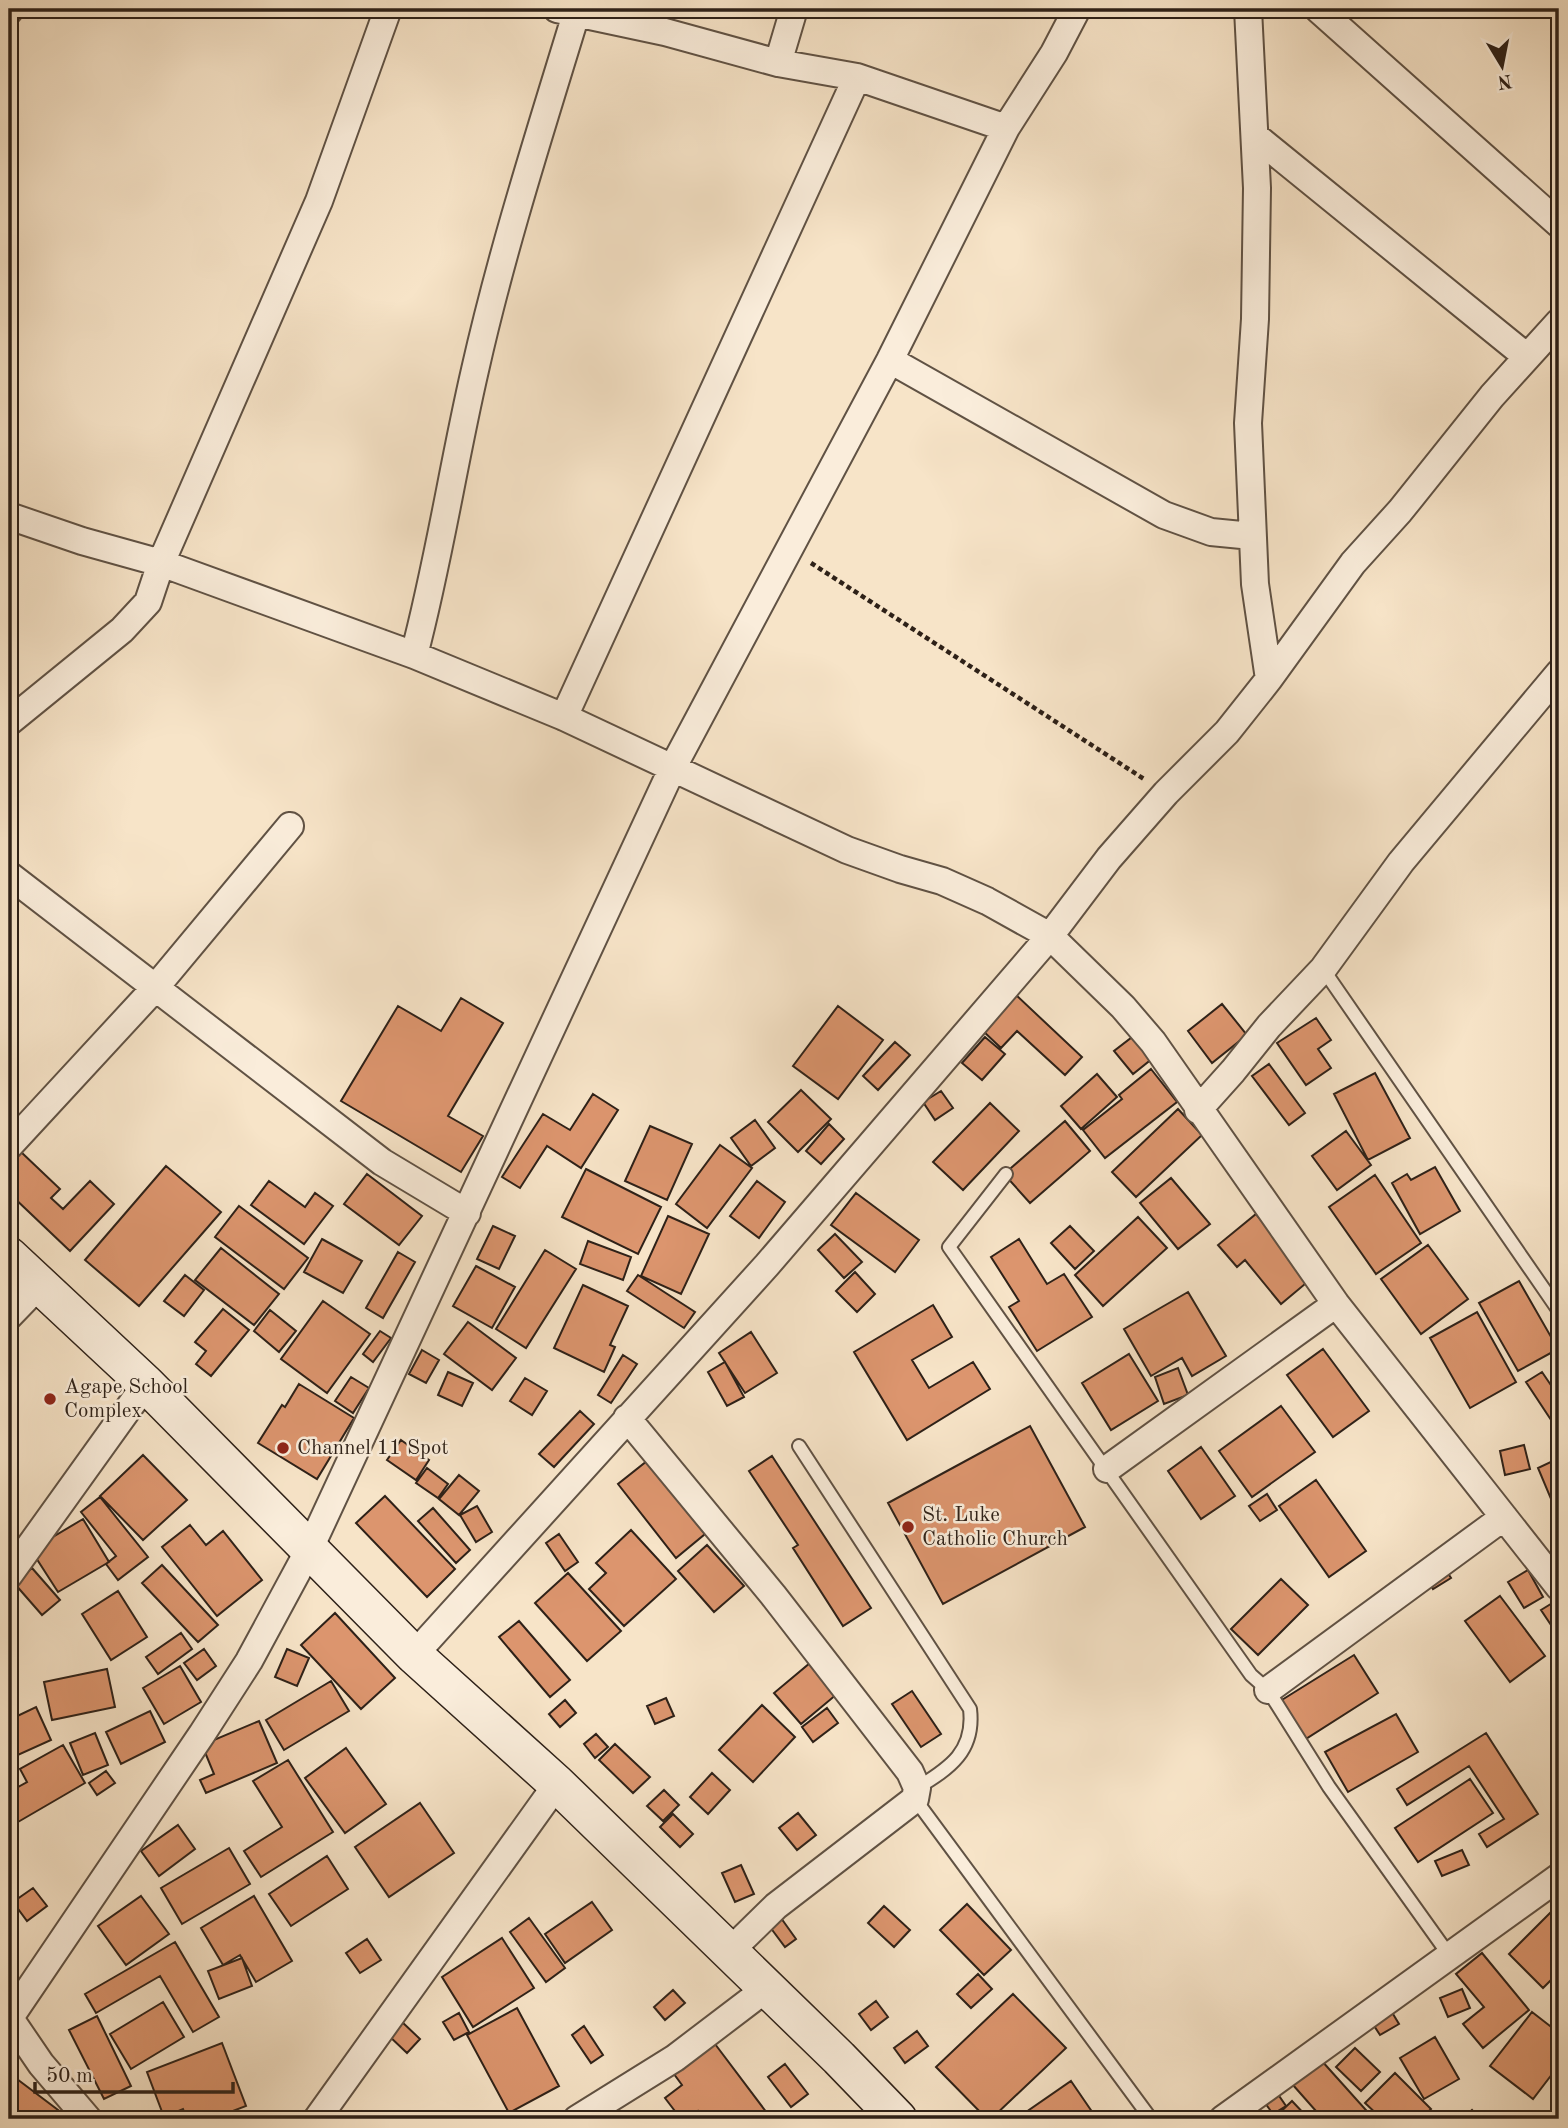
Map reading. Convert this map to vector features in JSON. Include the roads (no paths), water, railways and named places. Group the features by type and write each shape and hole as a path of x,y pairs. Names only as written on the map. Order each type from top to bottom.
{"main road":[{"path":"9,1256 146,1384 414,1655 556,1784 898,2119"}],"street":[{"path":"9,722 122,631 148,602 161,563 319,201 388,9"},
{"path":"778,63 794,9"},
{"path":"88,2119 41,2064 9,2018 236,1682 310,1548 673,767 890,360 1006,128 1054,54 1077,9"},
{"path":"1248,9 1257,188 1255,319 1248,423 1255,584 1269,679"},
{"path":"1318,9 1559,224"},
{"path":"414,655 433,586 475,370 566,11 665,32 778,63 857,77 1006,128"},
{"path":"564,717 857,77"},
{"path":"1255,135 1527,357"},
{"path":"414,1655 766,1265 1050,936 1110,858 1166,793 1227,732 1353,563 1400,511 1492,396 1559,322"},
{"path":"890,360 1164,515 1211,532 1252,536"},
{"path":"9,516 82,541 161,563 414,655 564,717 847,850 942,881 987,901 1050,936 1123,1007 1153,1042 1336,1304 1559,1587"},
{"path":"1198,1110 1269,1026 1323,969 1401,862 1559,673"},
{"path":"9,1146 155,988 290,826"},
{"path":"9,875 382,1162 467,1213"},
{"path":"9,1316 39,1285"},
{"path":"1107,1469 1336,1304"},
{"path":"9,1575 146,1384"},
{"path":"627,1418 773,1595 910,1772 916,1793 776,1906 729,1952"},
{"path":"1268,1690 1504,1517"},
{"path":"317,2119 556,1784"},
{"path":"1223,2119 1559,1877"},
{"path":"577,2119 675,2058 767,1988"}],"lane":[{"path":"1323,969 1559,1311"},
{"path":"1006,1174 949,1247 1251,1675 1268,1690 1329,1787 1450,1955"},
{"path":"799,1446 970,1709 972,1722 962,1752 951,1766 916,1793 1151,2119"}],"place":[{"name":"Agape School Complex","path":"50,1399"},
{"name":"Channel 11 Spot","path":"283,1448"},
{"name":"St. Luke Catholic Church","path":"908,1527"}]}
